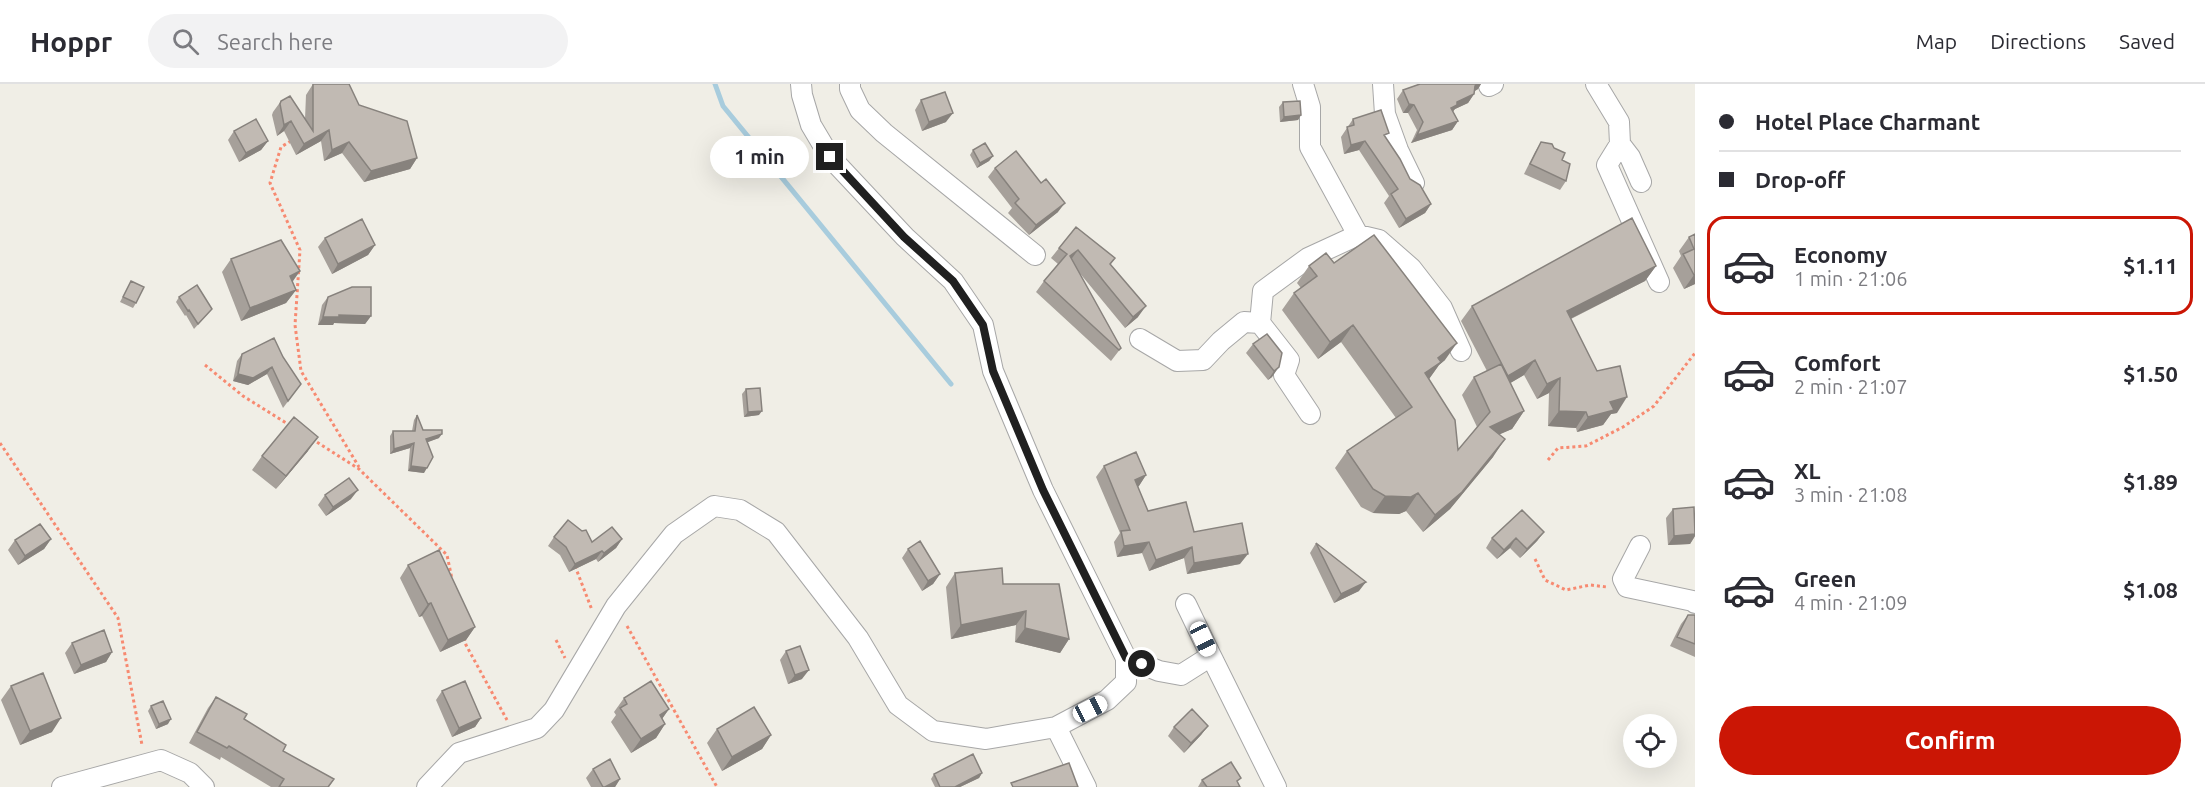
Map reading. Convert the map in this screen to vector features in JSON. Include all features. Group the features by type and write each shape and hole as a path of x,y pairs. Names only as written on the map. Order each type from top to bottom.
{"street":[{"path":"427,787 459,753 537,728 554,710 616,606 674,534 714,506 740,510 776,532 858,638 898,705 933,731 986,739 1056,727 1107,700 1126,682 1126,658 1043,490 993,371 983,325 953,281 904,237 830,157 811,125 801,84"},
{"path":"850,84 860,110 884,133 1035,255"},
{"path":"1303,84 1310,107 1310,147 1358,236"},
{"path":"1383,84 1385,114 1398,150 1414,183"},
{"path":"1596,84 1619,122 1620,144 1630,157 1641,182"},
{"path":"1620,144 1606,165 1659,282"},
{"path":"1310,414 1284,375 1288,360 1260,323 1263,291 1308,258 1358,236 1379,240 1411,268 1442,308 1461,351"},
{"path":"1140,339 1178,362 1203,360 1244,322 1260,323"},
{"path":"1640,546 1623,579 1627,586 1695,603"},
{"path":"1186,604 1276,787"},
{"path":"1126,658 1159,671 1181,675 1211,656"},
{"path":"1056,727 1086,787"},
{"path":"62,787 162,760 190,773 204,787"}],"path":[{"path":"291,141 281,147 270,183 300,250 296,325 302,371 360,469"},
{"path":"1548,460 1558,448 1586,446 1623,427 1654,406 1695,353"},
{"path":"206,365 243,396 292,427"},
{"path":"311,439 360,469 447,555 454,589"},
{"path":"0,443 118,618 146,765"},
{"path":"1535,559 1545,580 1566,590 1590,585 1627,586"},
{"path":"574,563 601,631"},
{"path":"616,606 717,787"},
{"path":"464,634 466,645 515,735"}],"building":[{"path":"313,84 349,84 359,105 407,121 417,158 371,171 349,142 332,150 329,130 304,144 291,121 284,125 280,104 290,96 313,131"},
{"path":"1420,84 1478,84 1475,86 1474,94 1457,102 1457,105 1451,108 1458,121 1417,135 1423,122 1414,105 1409,104 1403,90"},
{"path":"945,92 953,113 929,122 921,100"},
{"path":"1300,101 1301,115 1284,117 1283,102"},
{"path":"1381,110 1389,133 1384,135 1410,179 1420,185 1431,204 1406,219 1391,194 1398,189 1365,141 1351,145 1347,127 1354,125 1353,119"},
{"path":"256,119 268,141 246,153 234,131"},
{"path":"1541,142 1552,144 1554,148 1565,153 1562,160 1570,164 1566,181 1530,164"},
{"path":"985,143 993,156 980,163 973,150"},
{"path":"1016,151 1041,183 1046,179 1065,203 1036,225 1015,203 1019,199 995,168"},
{"path":"1632,218 1656,266 1567,311 1597,371 1620,366 1627,397 1610,402 1614,410 1588,417 1586,412 1559,411 1560,378 1547,384 1535,360 1508,376 1472,306"},
{"path":"362,219 375,245 338,264 325,238"},
{"path":"1076,227 1115,258 1110,264 1146,306 1133,317 1078,250 1070,256 1121,348 1119,350 1044,281 1067,254 1059,248"},
{"path":"1695,234 1694,275 1683,254 1694,249 1689,237"},
{"path":"1374,235 1457,343 1438,358 1441,362 1425,373 1455,420 1458,450 1490,412 1474,377 1501,364 1524,411 1490,427 1505,439 1462,492 1435,515 1418,493 1411,497 1385,496 1373,489 1347,451 1412,407 1353,325 1330,342 1294,293 1317,276 1309,266 1326,253 1334,263"},
{"path":"281,240 300,271 290,276 296,290 250,308 231,259"},
{"path":"131,281 144,287 136,303 123,297"},
{"path":"197,285 212,309 198,324 179,297"},
{"path":"352,287 371,287 371,316 323,317 328,297"},
{"path":"1267,334 1282,353 1279,367 1274,371 1253,344"},
{"path":"274,338 283,357 301,384 288,401 272,367 253,378 238,374 242,354"},
{"path":"760,388 762,411 748,412 746,389"},
{"path":"417,415 423,430 442,430 442,434 426,439 433,457 427,468 411,466 414,443 394,449 393,431 415,431"},
{"path":"294,417 318,437 286,476 262,456"},
{"path":"1136,452 1146,475 1135,480 1148,511 1186,502 1194,532 1242,523 1248,554 1194,563 1192,547 1156,560 1149,542 1124,546 1121,531 1130,530 1104,466"},
{"path":"349,478 358,490 333,507 325,495"},
{"path":"1694,507 1695,534 1674,536 1673,509"},
{"path":"1522,510 1544,532 1527,549 1516,538 1504,550 1492,538"},
{"path":"568,520 582,531 586,530 592,542 612,527 622,539 604,553 602,551 575,564 566,547 554,537"},
{"path":"40,524 51,539 25,556 15,540"},
{"path":"920,541 940,574 928,581 908,549"},
{"path":"1316,543 1366,582 1341,594"},
{"path":"439,550 475,627 448,640 431,603 428,604 408,565"},
{"path":"1002,568 1003,584 1059,584 1069,639 1025,628 1026,611 961,625 955,573"},
{"path":"1688,615 1695,615 1695,644 1677,637"},
{"path":"104,630 112,652 81,665 72,643"},
{"path":"800,646 809,670 795,675 786,651"},
{"path":"43,673 61,718 30,731 11,686"},
{"path":"465,681 481,718 459,728 442,691"},
{"path":"651,681 669,709 660,715 665,724 641,739 620,708 627,704 624,698"},
{"path":"216,697 247,714 244,719 286,745 283,751 334,779 328,787 279,787 284,779 229,746 227,748 197,732"},
{"path":"163,701 171,719 159,724 151,706"},
{"path":"754,707 771,735 732,757 717,729"},
{"path":"1192,709 1208,726 1191,743 1174,727"},
{"path":"973,754 982,773 955,787 940,787 934,774"},
{"path":"610,759 620,779 603,787 593,769"},
{"path":"1231,762 1241,778 1237,781 1240,787 1207,787 1202,780"},
{"path":"1069,763 1078,787 1013,787 1011,783"}],"waterway":[{"path":"715,84 723,106 951,384"}],"route":[{"path":"830,157 904,237 953,281 983,325 993,371 1043,490 1126,658 1142,664"}]}
